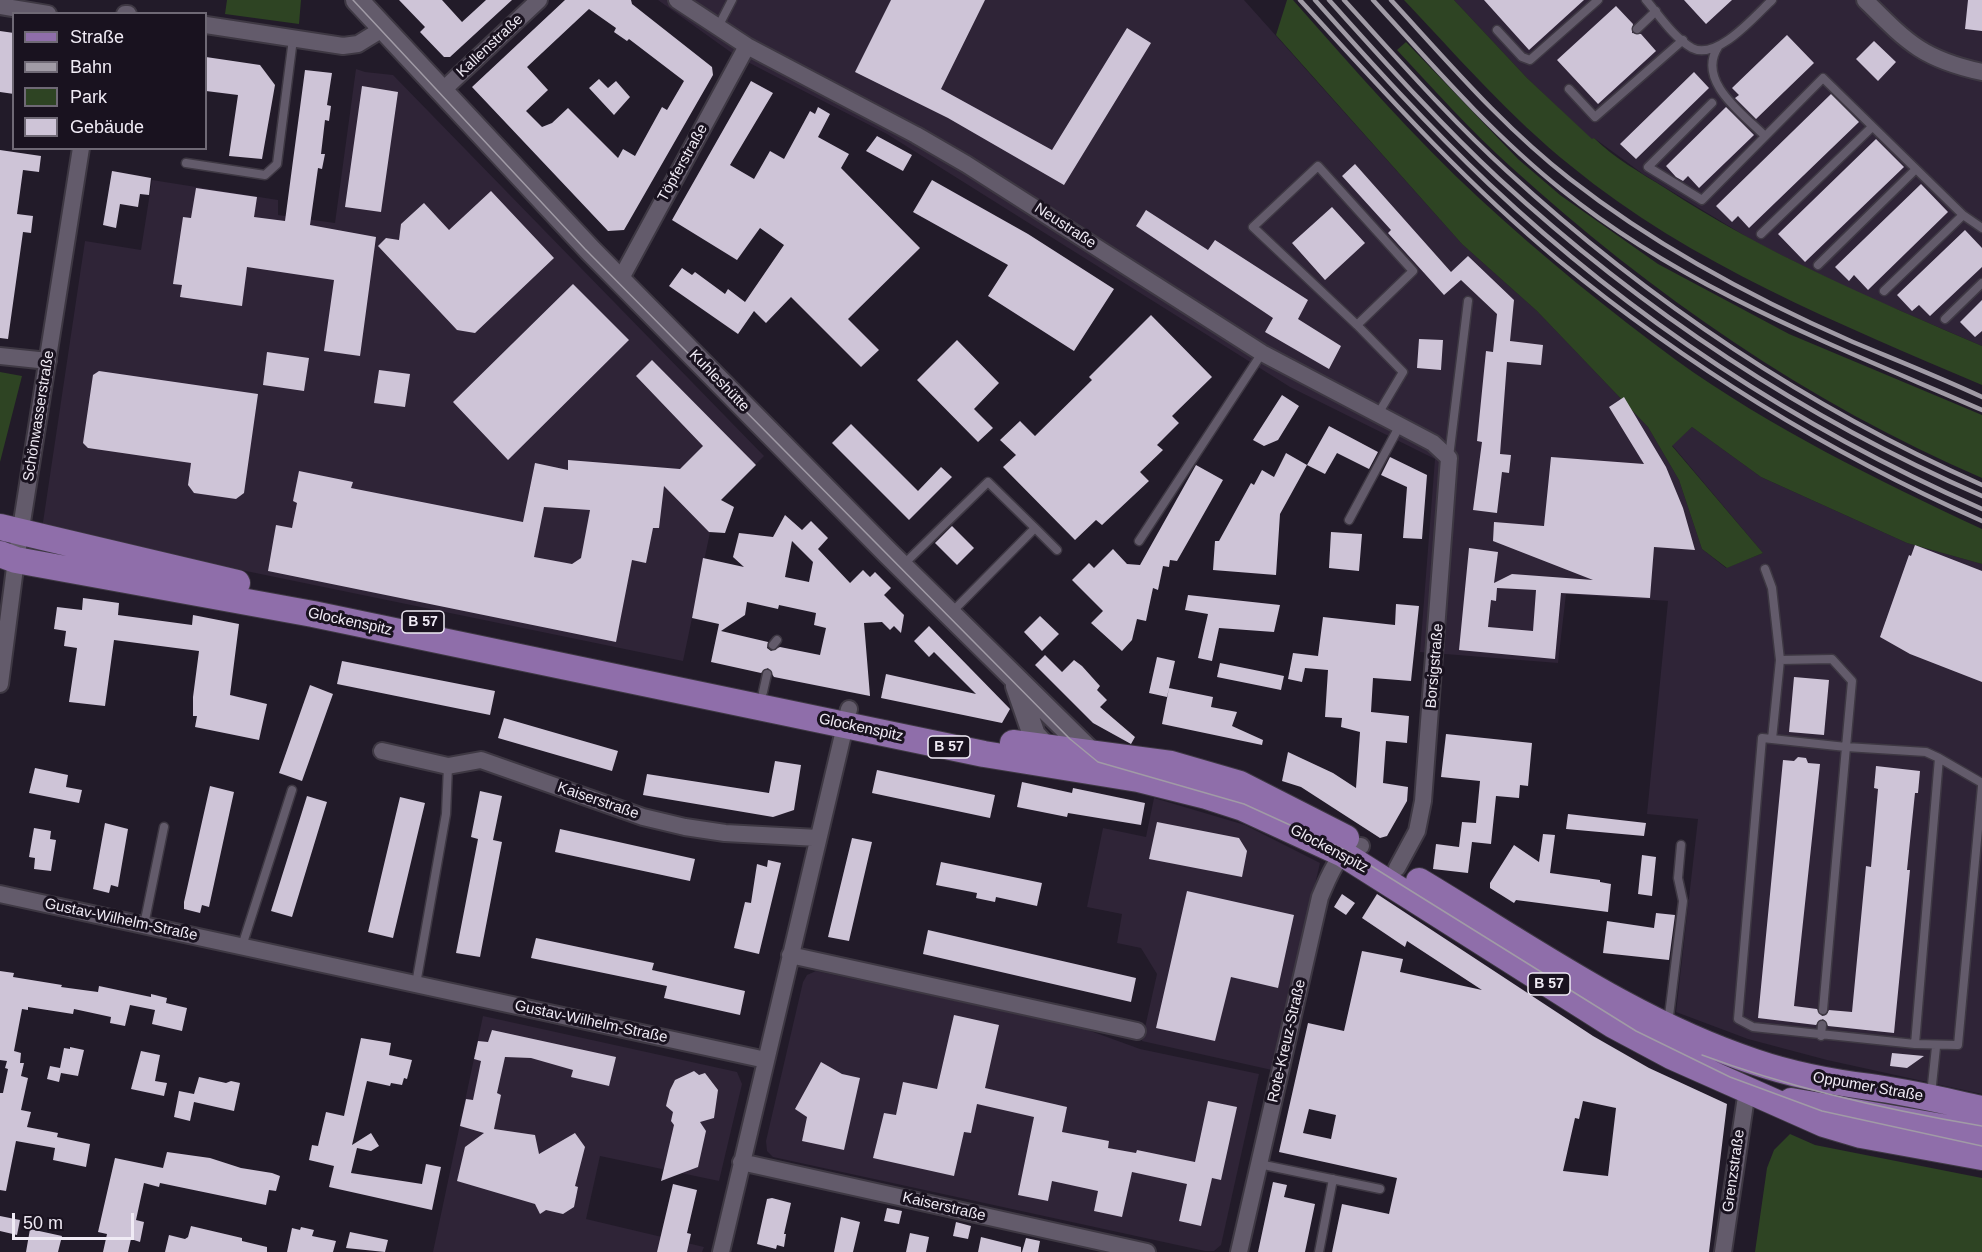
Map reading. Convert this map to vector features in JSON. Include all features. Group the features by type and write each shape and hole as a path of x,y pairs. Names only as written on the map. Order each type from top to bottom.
{"main road":[{"name":"Glockenspitz","path":"11,531 255,587 765,683 847,717 996,756 1171,764 1239,784 1352,850 1613,1025 1671,1056 1753,1080"},
{"name":"Glockenspitz","path":"8,557 847,717 1044,747 1090,762"},
{"name":"Glockenspitz","path":"1352,850 1397,868 1753,1080"},
{"name":"Oppumer Straße","path":"1753,1080 1839,1084 1931,1098 1982,1109"},
{"name":"B 57","path":"1753,1080 1982,1134"},
{"path":"1753,1080 1820,1123 1861,1135 1982,1157"}],"street":[{"name":"Kuhleshütte","path":"357,0 620,280 1012,676 1090,762"},
{"name":"Kallenstraße","path":"442,91 539,0"},
{"name":"Neustraße","path":"677,0 747,46 916,135 975,169 1262,353 1433,443 1449,458"},
{"path":"1865,0 1910,45 1949,65 1982,72"},
{"path":"0,6 36,12"},
{"path":"207,25 343,46 358,44 384,28"},
{"name":"Töpferstraße","path":"620,280 747,46"},
{"name":"Schönwasserstraße","path":"0,684 11,531 48,361 81,150"},
{"path":"0,356 48,361"},
{"name":"Borsigstraße","path":"1397,868 1417,831 1424,801 1449,458"},
{"path":"1012,676 1034,735 1044,747"},
{"path":"721,1252 847,717"},
{"name":"Kaiserstraße","path":"382,751 448,766 481,760 643,817 685,827 725,833 818,838"},
{"name":"Rote-Kreuz-Straße","path":"1239,1252 1320,897 1352,850"},
{"name":"Gustav-Wilhelm-Straße","path":"0,894 766,1060"},
{"path":"790,955 1137,1031"},
{"name":"Grenzstraße","path":"1723,1252 1753,1080"},
{"name":"Kaiserstraße","path":"741,1162 1147,1252"}],"lane":[{"path":"718,27 732,0"},
{"path":"1497,30 1522,57 1530,60 1598,0"},
{"path":"1646,0 1683,40 1701,51 1718,47"},
{"path":"1765,136 1722,92 1711,64 1718,47 1772,0"},
{"path":"1637,29 1656,11"},
{"path":"186,163 264,175 277,164 293,39"},
{"path":"1569,89 1595,117 1683,40"},
{"path":"1712,103 1648,167 1702,200 1823,78 1963,215 1982,228"},
{"path":"1761,234 1872,126"},
{"path":"1357,325 1413,271 1318,166 1252,227 1357,325 1403,372 1378,414"},
{"path":"1818,265 1916,169"},
{"path":"1884,291 1963,215"},
{"path":"1945,319 1982,283"},
{"path":"1449,458 1468,301"},
{"path":"1139,541 1262,353"},
{"path":"1349,520 1400,425"},
{"path":"902,566 988,482 1056,550"},
{"path":"950,614 1035,528"},
{"path":"1765,569 1772,588 1780,660 1772,739"},
{"path":"1780,660 1832,659 1852,681 1823,1010"},
{"path":"1761,738 1772,739 1926,752 1982,785 1958,1045 1936,1047 1821,1036 1753,1027 1738,1019 1761,738"},
{"path":"1915,1044 1939,758"},
{"path":"416,984 446,814 448,766"},
{"path":"242,946 292,790"},
{"path":"144,925 164,826"},
{"path":"1667,1027 1683,901 1678,878 1681,845"},
{"path":"1821,1036 1822,1025"},
{"path":"1931,1098 1936,1047"},
{"path":"1259,1164 1380,1189"},
{"path":"1318,1252 1333,1179"}],"shaded area":[{"path":"658,0 1244,0 1462,244 1537,311 1648,427 1679,480 1702,549 1726,568 1763,553 1672,445 1692,427 1761,477 1907,543 1982,564 1982,1094 1827,1060 1748,1039 1676,1012 1698,819 1647,814 1668,601 1566,594 1558,663 1420,652 1435,459 1290,387 887,134 736,56"},
{"path":"1454,0 1982,0 1982,346 1847,288 1755,242 1643,174 1594,138 1592,140 1527,78"},
{"path":"356,69 393,75 764,456 716,504 683,661 42,529 85,241 141,250 152,180 278,200 278,215 335,223"},
{"path":"1154,798 1245,825 1320,863 1272,1070 1142,1041 1157,974 1141,948 1117,943 1122,914 1087,907 1103,828 1146,837"},
{"path":"816,971 1085,1029 1140,1049 1259,1074 1221,1245 1214,1251 1205,1251 773,1157 767,1151 766,1141 803,982 807,975"},
{"path":"483,1016 737,1072 742,1084 719,1181 600,1156 586,1219 704,1247 702,1252 433,1252"}],"green space":[{"path":"227,0 301,0 299,24 225,14"},
{"path":"1287,0 1293,0 1384,102 1455,175 1503,220 1625,322 1712,385 1749,408 1825,452 1982,529 1982,564 1907,543 1761,477 1692,427 1672,446 1763,553 1727,568 1702,549 1679,480 1648,427 1537,311 1462,244 1276,35"},
{"path":"1404,0 1454,0 1527,78 1592,139 1594,138 1628,165 1703,212 1820,274 1982,346 1982,385 1769,290 1716,263 1617,201 1571,166 1527,127"},
{"path":"1406,42 1518,159 1560,195 1658,264 1789,334 1982,415 1982,478 1855,416 1793,380 1734,342 1619,259 1564,214 1496,153 1453,110 1397,50"},
{"path":"0,372 22,376 0,462"},
{"path":"1790,1134 1815,1145 1982,1178 1982,1252 1755,1252 1767,1168 1774,1150"}],"building":[{"path":"399,0 442,0 462,22 486,0 512,0 450,57 444,57 420,32 425,27"},
{"path":"565,0 631,0 632,4 712,67 713,75 624,230 608,231 472,87","holes":["589,9 616,28 614,32 627,41 629,39 684,81 667,110 662,107 635,156 623,149 618,158 568,108 552,123 542,127 526,111 548,90 527,67"]},
{"path":"891,0 985,0 941,89 1052,150 1127,28 1151,43 1064,185 948,118 855,72"},
{"path":"1484,0 1584,0 1529,50"},
{"path":"1684,0 1732,0 1706,24"},
{"path":"1968,0 1982,0 1982,31 1965,29"},
{"path":"1616,6 1633,24 1632,33 1641,34 1656,51 1598,104 1557,60"},
{"path":"0,31 12,33 12,94 0,92"},
{"path":"1787,35 1814,63 1756,119 1735,98 1739,95 1732,88"},
{"path":"1874,41 1896,62 1878,81 1856,59"},
{"path":"207,57 260,65 275,85 262,159 229,156 238,95 207,91"},
{"path":"305,70 332,73 327,105 331,106 329,121 325,120 321,154 325,154 322,169 318,168 310,225 376,237 360,356 324,351 334,280 247,267 242,306 180,297 182,285 173,284 183,217 191,218 196,188 257,197 254,217 285,221"},
{"path":"1694,72 1709,88 1636,159 1620,144"},
{"path":"599,79 608,88 616,81 630,97 614,115 589,88"},
{"path":"751,81 773,93 730,165 754,179 770,151 784,159 810,111 815,114 818,107 830,114 818,137 849,154 841,168 920,248 848,319 879,350 861,367 791,297 766,323 754,311 738,334 669,286 682,268 692,275 695,272 725,294 728,289 745,302 784,245 760,228 737,260 672,220"},
{"path":"362,86 398,92 381,212 345,207"},
{"path":"1831,94 1859,122 1749,228 1738,216 1732,222 1716,206"},
{"path":"1726,107 1754,135 1699,188 1688,176 1683,181 1676,177 1666,166"},
{"path":"877,136 912,155 903,171 866,151"},
{"path":"1876,139 1904,167 1805,262 1778,234"},
{"path":"0,150 41,156 39,172 23,170 17,214 33,216 31,233 23,232 8,339 0,338"},
{"path":"1355,164 1451,272 1468,256 1514,300 1510,341 1543,345 1541,365 1507,362 1500,454 1511,455 1509,473 1502,472 1497,513 1473,510 1482,442 1477,441 1486,351 1493,352 1497,314 1461,280 1444,295 1388,233 1391,230 1342,176"},
{"path":"112,171 151,178 149,195 140,194 138,207 120,204 116,228 103,225"},
{"path":"932,180 1028,234 1114,289 1074,351 988,296 1008,265 913,212"},
{"path":"1921,184 1948,212 1868,290 1854,275 1849,281 1835,267"},
{"path":"491,191 554,258 475,333 457,330 378,246 386,238 399,240 401,224 424,203 449,230"},
{"path":"1332,207 1365,243 1325,280 1292,243"},
{"path":"1146,210 1208,250 1215,240 1308,300 1298,319 1341,346 1329,369 1265,332 1273,318 1136,226"},
{"path":"1965,230 1982,248 1982,267 1930,316 1919,305 1912,311 1897,295"},
{"path":"573,284 629,340 508,460 453,402"},
{"path":"1982,300 1982,331 1975,337 1960,322"},
{"path":"1151,315 1212,377 1172,416 1179,423 1157,445 1163,450 1140,472 1149,481 1102,525 1096,520 1075,540 1003,467 1016,455 1000,440 1020,421 1035,436 1092,380 1089,377"},
{"path":"1419,339 1443,340 1441,370 1417,368"},
{"path":"957,340 999,383 974,409 993,428 978,442 917,380"},
{"path":"267,352 309,358 304,391 263,385"},
{"path":"652,360 756,465 721,500 734,507 725,533 709,532 664,486 659,528 653,528 646,563 632,560 616,642 268,571 276,525 292,528 297,503 293,501 299,471 353,482 351,488 523,522 535,463 568,470 568,460 680,469 703,446 636,376","holes":["544,507 590,510 581,558 572,564 534,557"]},
{"path":"379,370 410,374 405,407 374,403"},
{"path":"99,371 258,394 244,493 236,499 194,493 188,485 191,463 88,448 83,443 93,375"},
{"path":"1282,395 1299,406 1278,440 1264,446 1253,440"},
{"path":"1624,397 1666,467 1683,508 1695,550 1654,547 1650,598 1561,593 1555,659 1459,650 1469,548 1498,552 1494,583 1512,574 1593,580 1493,541 1494,522 1544,526 1551,457 1644,464 1609,407","holes":["1497,588 1536,590 1533,631 1488,627 1491,600 1496,601"]},
{"path":"851,424 918,491 941,467 952,477 909,520 832,443"},
{"path":"1329,426 1378,452 1369,469 1337,453 1325,474 1307,465"},
{"path":"1286,453 1307,465 1280,514 1276,575 1213,570 1215,541 1219,541 1251,483 1254,485 1262,470 1274,477"},
{"path":"1390,457 1427,475 1422,539 1403,538 1407,487 1381,475"},
{"path":"1196,465 1223,480 1177,561 1170,560 1169,567 1163,566 1158,590 1153,588 1146,621 1137,619 1132,640 1122,651 1091,623 1103,611 1072,580 1089,563 1094,568 1113,549 1127,564 1140,565"},
{"path":"785,515 802,530 811,521 828,538 818,549 850,583 863,570 870,577 875,572 891,588 884,595 904,615 901,633 894,626 890,630 882,622 864,623 870,696 774,677 768,668 761,673 711,662 719,624 692,618 703,558 744,567 733,557 739,533 773,537","holes":["792,541 813,562 809,582 785,577","747,602 778,609 779,605 816,613 814,625 826,628 820,655 780,647 771,651 767,648 768,642 721,631 745,615"]},
{"path":"952,526 974,548 957,565 935,543"},
{"path":"1331,532 1362,534 1359,571 1329,568"},
{"path":"1915,545 1982,571 1982,682 1910,654 1880,637 1909,555 1911,556"},
{"path":"1188,595 1280,605 1274,632 1219,628 1212,661 1198,658 1208,614 1185,610"},
{"path":"83,598 119,603 118,615 192,625 193,615 239,624 230,695 267,704 259,740 195,727 197,716 193,716 193,697 199,651 114,640 105,706 69,702 77,648 64,646 66,631 54,629 57,607 82,610"},
{"path":"1396,604 1419,606 1411,681 1373,678 1371,712 1409,716 1407,743 1386,741 1383,783 1408,787 1407,801 1387,836 1380,838 1301,787 1282,781 1288,752 1333,773 1356,788 1360,732 1341,727 1342,718 1325,717 1328,670 1305,668 1302,682 1288,679 1293,653 1318,656 1323,617 1395,625"},
{"path":"1040,616 1059,634 1042,651 1024,632"},
{"path":"929,626 1010,709 1002,723 881,698 886,674 976,694 934,652 929,657 914,641"},
{"path":"1045,655 1062,672 1074,660 1082,666 1100,686 1097,690 1107,700 1100,707 1135,737 1131,744 1093,723 1035,665"},
{"path":"1157,657 1175,661 1167,697 1149,693"},
{"path":"342,661 495,691 490,715 337,684"},
{"path":"1220,663 1284,676 1281,690 1217,677"},
{"path":"1794,677 1829,680 1824,735 1789,732"},
{"path":"310,685 333,694 302,781 279,773"},
{"path":"1169,688 1213,697 1211,707 1237,712 1232,726 1263,740 1262,745 1162,724"},
{"path":"504,718 618,751 612,771 498,738"},
{"path":"1446,734 1532,743 1528,786 1520,785 1519,798 1496,796 1491,844 1472,842 1468,873 1433,869 1436,844 1459,847 1462,822 1476,823 1480,781 1441,777"},
{"path":"1798,757 1806,758 1808,763 1820,764 1794,1006 1817,1009 1822,1016 1826,1015 1829,1010 1852,1012 1866,866 1871,867 1878,789 1874,788 1876,766 1920,771 1918,793 1915,793 1907,870 1910,870 1894,1033 1828,1026 1823,1019 1816,1025 1758,1018 1783,760 1794,761"},
{"path":"775,761 801,765 794,810 773,817 643,795 647,774 769,793"},
{"path":"35,768 68,775 66,787 82,790 79,803 29,793"},
{"path":"877,770 995,795 990,818 872,793"},
{"path":"1022,782 1072,793 1073,788 1145,803 1141,825 1068,813 1067,817 1017,807"},
{"path":"210,786 234,792 209,907 202,905 200,913 184,909 184,902"},
{"path":"480,791 502,796 493,840 502,842 480,957 456,953 478,839 471,837"},
{"path":"307,796 327,802 292,917 271,911"},
{"path":"400,797 425,803 393,938 368,932"},
{"path":"1568,814 1646,823 1644,836 1566,829"},
{"path":"1157,822 1239,838 1247,851 1242,877 1149,859"},
{"path":"105,823 128,829 118,887 111,885 109,893 93,889"},
{"path":"34,828 51,831 50,839 56,840 51,871 34,869 35,858 29,857"},
{"path":"560,829 695,859 690,881 555,852"},
{"path":"1543,834 1555,835 1550,873 1600,880 1600,882 1611,884 1608,912 1516,900 1514,903 1490,888 1490,883 1514,845 1539,862"},
{"path":"852,838 872,842 849,941 828,937"},
{"path":"1642,855 1656,857 1652,896 1638,894"},
{"path":"768,860 781,863 759,954 734,948 745,902 751,903 757,864 767,867"},
{"path":"941,862 1042,883 1037,906 996,897 995,902 976,898 977,893 936,885"},
{"path":"1187,891 1294,915 1278,988 1231,977 1215,1041 1156,1028"},
{"path":"1342,894 1355,903 1346,915 1334,907"},
{"path":"1377,894 1593,1036 1649,1068 1727,1104 1709,1252 1332,1252 1342,1204 1389,1214 1397,1178 1279,1152 1308,1023 1344,1031 1362,951 1403,959 1400,972 1482,990 1407,941 1405,947 1362,918","holes":["1583,1101 1616,1108 1608,1176 1563,1171 1575,1118 1579,1119","1309,1109 1336,1115 1331,1139 1303,1133"]},
{"path":"1656,913 1675,915 1669,960 1603,953 1607,921 1654,928"},
{"path":"928,930 1136,978 1131,1002 923,954"},
{"path":"536,938 654,963 652,970 745,991 740,1015 664,998 667,986 531,958"},
{"path":"0,971 14,973 13,977 62,985 61,987 98,992 99,986 151,997 151,994 167,998 166,1003 187,1008 182,1031 152,1024 155,1010 130,1005 125,1026 110,1023 111,1017 74,1009 73,1014 28,1007 28,1010 22,1009 14,1051 21,1053 20,1063 24,1063 21,1076 28,1078 21,1110 31,1112 27,1127 58,1133 57,1137 90,1144 86,1167 53,1160 55,1148 16,1141 6,1191 0,1190 0,1093 3,1093 8,1069 5,1068 7,1061 0,1060"},
{"path":"954,1015 999,1025 985,1088 1067,1107 1062,1132 1109,1141 1108,1148 1136,1153 1137,1150 1195,1162 1208,1101 1237,1107 1221,1180 1212,1178 1201,1226 1179,1221 1187,1184 1132,1172 1122,1217 1094,1211 1098,1191 1052,1181 1048,1201 1018,1195 1034,1117 977,1104 971,1133 964,1132 954,1176 873,1158 884,1113 896,1115 903,1082 937,1089"},
{"path":"492,1030 616,1057 609,1086 571,1077 573,1070 531,1058 505,1057 497,1093 501,1095 494,1129 535,1135 539,1154 575,1133 585,1147 575,1186 578,1187 574,1207 563,1214 546,1210 540,1214 535,1204 457,1181 465,1147 484,1133 460,1126 466,1099 473,1100 481,1061 474,1059 478,1041 488,1042"},
{"path":"361,1038 391,1043 389,1055 412,1060 407,1079 404,1078 402,1085 391,1083 390,1086 367,1081 352,1145 371,1133 379,1146 371,1151 357,1148 351,1173 422,1184 426,1164 441,1167 432,1210 329,1187 334,1166 309,1160 312,1145 318,1146 326,1112 344,1116"},
{"path":"70,1047 84,1050 78,1076 61,1073 59,1082 47,1079 50,1066 60,1068 64,1048 70,1049"},
{"path":"141,1051 160,1055 155,1081 167,1083 164,1096 131,1089"},
{"path":"1892,1053 1924,1056 1907,1068 1890,1066"},
{"path":"821,1062 842,1074 860,1078 844,1150 802,1141 807,1117 795,1109"},
{"path":"694,1071 699,1075 705,1073 718,1090 714,1118 700,1122 706,1131 698,1167 661,1181 674,1125 671,1121 673,1112 666,1106 670,1090 675,1080"},
{"path":"199,1077 226,1083 231,1081 240,1083 234,1111 194,1102 190,1121 174,1117 179,1091 194,1094"},
{"path":"167,1152 210,1158 241,1168 272,1173 280,1176 276,1191 269,1190 266,1205 160,1183 159,1187 144,1183 136,1220 144,1222 140,1242 131,1239 128,1252 103,1252 107,1234 98,1232 115,1158 163,1168"},
{"path":"1273,1182 1287,1185 1284,1197 1315,1204 1305,1252 1258,1252"},
{"path":"673,1184 697,1190 687,1233 691,1234 687,1252 657,1252"},
{"path":"772,1198 791,1203 784,1234 786,1234 784,1247 777,1245 776,1249 757,1244 767,1199"},
{"path":"887,1208 902,1211 899,1224 884,1221"},
{"path":"0,1216 20,1220 17,1235 0,1231"},
{"path":"841,1217 860,1222 853,1252 834,1252"},
{"path":"956,1222 971,1226 968,1239 953,1236"},
{"path":"191,1226 242,1238 242,1241 267,1247 267,1252 165,1252 169,1235 185,1239 188,1237"},
{"path":"301,1227 314,1230 312,1236 336,1241 333,1252 287,1252 292,1228 300,1230"},
{"path":"30,1229 62,1236 58,1252 26,1252"},
{"path":"350,1232 388,1240 385,1252 346,1248"},
{"path":"910,1233 929,1237 926,1252 906,1252"},
{"path":"981,1237 1021,1247 1021,1252 978,1252"},
{"path":"1026,1238 1040,1241 1038,1252 1022,1252"}],"tram line":[{"path":"353,0 585,249 1070,739 1098,762 1244,804 1347,851 1636,1031 1730,1077 1822,1111 1982,1146"},
{"path":"1702,1055 1771,1078 1841,1097 1982,1126"}],"railway":[{"path":"1300,0 1457,167 1523,230 1607,299 1709,372 1815,437 1869,467 1982,521"},
{"path":"1315,0 1400,94 1466,162 1544,234 1601,281 1661,326 1784,407 1849,444 1982,509"},
{"path":"1329,0 1476,157 1553,226 1609,272 1667,316 1788,396 1851,432 1982,496"},
{"path":"1344,0 1486,151 1560,218 1616,264 1731,347 1792,385 1854,421 1982,485"},
{"path":"1373,0 1464,99 1511,146 1562,190 1610,226 1660,258 1764,314 1982,410"},
{"path":"1391,0 1522,138 1570,179 1636,226 1707,269 1780,308 1982,397"}]}
